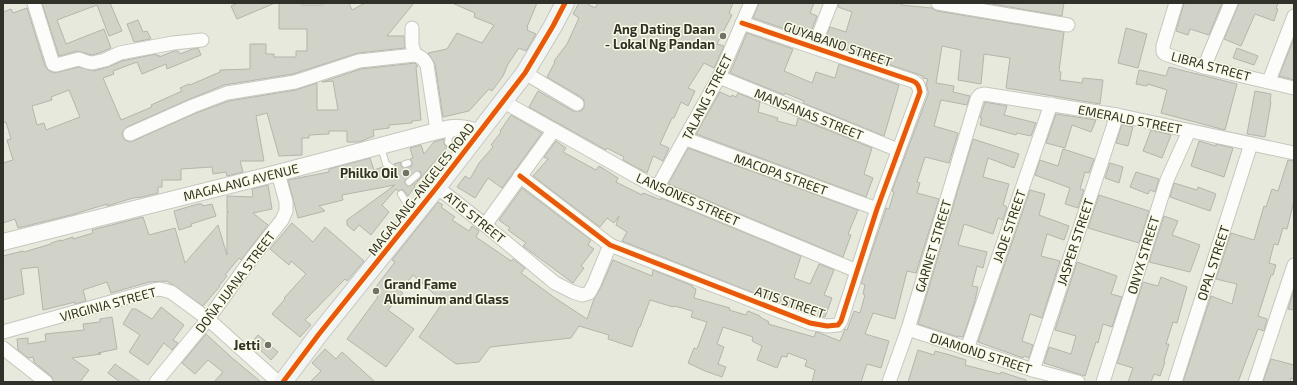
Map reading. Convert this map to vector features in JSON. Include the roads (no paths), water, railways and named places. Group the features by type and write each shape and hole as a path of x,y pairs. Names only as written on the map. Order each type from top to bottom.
{"main road":[{"name":"MAGALANG-ANGELES ROAD","path":"283,382 319,334 504,102 525,73 554,26 565,3"}],"street":[{"path":"34,3 53,64 56,65 79,58 92,63 120,54 173,43 202,40"},
{"name":"TALANG STREET","path":"657,188 719,78 751,3"},
{"path":"814,47 831,3"},
{"path":"938,3 1068,25"},
{"name":"LIBRA STREET","path":"1176,3 1163,46 1163,52 1168,56 1204,67 1294,88"},
{"path":"1204,67 1231,3"},
{"path":"1269,81 1294,16"},
{"name":"GUYABANO STREET","path":"742,23 917,82 920,92"},
{"path":"412,28 412,46 415,55"},
{"path":"130,134 193,106 227,93 295,82 359,61 415,55 420,56 425,60 427,65 437,130"},
{"path":"525,73 577,104"},
{"name":"MANSANAS STREET","path":"719,78 898,150"},
{"name":"ATIS STREET","path":"520,176 610,245 810,323 827,326 838,325 841,321 877,209 920,92"},
{"name":"EMERALD STREET","path":"975,109 977,99 980,95 984,94 1117,115 1294,153"},
{"name":"LANSONES STREET","path":"504,102 657,188 857,271"},
{"name":"JADE STREET","path":"967,349 1051,104"},
{"name":"GARNET STREET","path":"889,382 908,329 975,109"},
{"name":"JASPER STREET","path":"1033,370 1117,115"},
{"name":"MAGALANG AVENUE","path":"3,242 278,173 437,130 468,128 476,137"},
{"path":"485,225 554,130"},
{"name":"ONYX STREET","path":"1103,382 1166,180 1188,131"},
{"name":"MACOPA STREET","path":"686,138 877,209"},
{"name":"OPAL STREET","path":"1175,382 1251,144"},
{"name":"DOÑA JUANA STREET","path":"156,382 208,319 252,258 282,220 286,211 286,202 278,173"},
{"name":"ATIS STREET","path":"437,187 555,283 573,292 582,295 589,293 610,245"},
{"path":"1255,382 1294,265"},
{"name":"VIRGINIA STREET","path":"3,332 160,289 171,292 208,319 278,382"},
{"name":"DIAMOND STREET","path":"908,329 1033,370 1078,382"},
{"path":"3,348 46,382"}],"lane":[{"path":"457,129 449,137 448,142 461,156"},
{"path":"381,145 386,164 393,169"},
{"path":"409,182 417,175"},
{"path":"401,194 414,216"}],"place":[{"name":"Ang Dating Daan - Lokal Ng Pandan","path":"723,36"},
{"name":"Philko Oil","path":"406,173"},
{"name":"Grand Fame Aluminum and Glass","path":"376,291"},
{"name":"Jetti","path":"268,345"}]}
